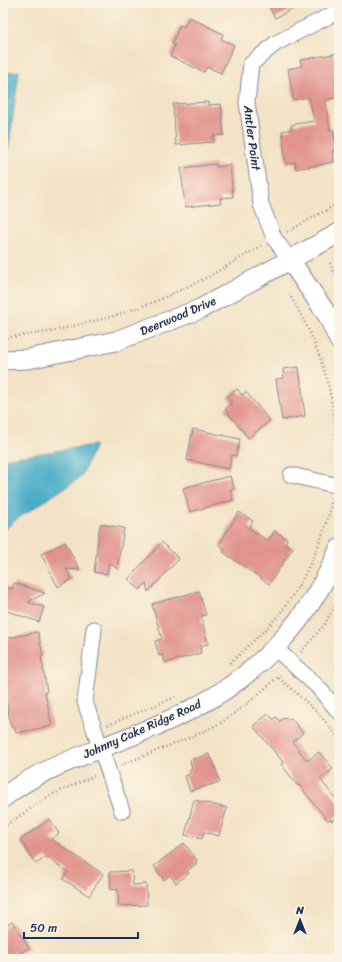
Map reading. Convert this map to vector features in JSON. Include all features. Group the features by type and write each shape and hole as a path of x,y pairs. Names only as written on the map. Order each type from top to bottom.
{"street":[{"name":"Antler Point","path":"290,260 274,238 261,204 247,102 251,64 276,43 339,11"},
{"name":"Deerwood Drive","path":"3,360 28,359 116,341 200,309 339,232"},
{"path":"290,260 328,316 339,340"},
{"path":"291,475 337,485"},
{"name":"Johnny Cake Ridge Road","path":"3,798 53,768 168,721 193,709 216,696 239,680 275,648 300,618 330,569 339,549"},
{"path":"94,629 85,702 122,811"},
{"path":"275,648 317,686 339,712"}],"path":[{"path":"3,338 49,332 115,316 159,300 210,276 274,238 339,204"},
{"path":"330,263 339,283"},
{"path":"224,667 252,643 284,608 300,582 318,546 337,485 336,428 332,399 321,359 310,333 289,294"},
{"path":"279,678 307,701 331,727 339,739"},
{"path":"95,730 179,695"}],"water":[{"path":"19,71 3,189 3,73"},
{"path":"95,445 81,477 14,521 3,532 3,459"}],"building":[{"path":"267,3 305,3 275,18"},
{"path":"189,17 223,34 221,39 234,45 221,73 207,67 204,72 170,56 175,45 172,44 180,25 184,27"},
{"path":"339,53 339,97 325,100 330,130 333,129 337,150 332,151 334,162 296,169 295,162 286,164 282,131 292,129 291,125 314,121 309,97 294,100 288,69 302,66 300,60"},
{"path":"208,102 208,105 221,104 224,135 213,136 214,142 176,145 173,104"},
{"path":"216,164 216,167 230,165 233,197 220,198 221,203 185,207 181,168"},
{"path":"299,367 305,416 282,420 276,379 284,378 283,369"},
{"path":"237,389 242,395 246,392 270,421 248,438 225,409 232,403 227,397"},
{"path":"193,429 240,439 236,456 232,455 229,469 187,460"},
{"path":"230,476 234,489 230,489 233,500 190,512 183,488"},
{"path":"239,512 253,521 249,528 268,541 275,531 287,539 285,543 293,548 269,584 223,552 225,549 219,545"},
{"path":"100,524 124,528 117,569 109,562 107,574 94,572"},
{"path":"65,542 80,570 66,569 72,579 58,587 41,554"},
{"path":"162,542 179,559 148,592 146,583 140,590 128,579"},
{"path":"14,583 45,593 28,602 44,607 39,622 4,610 7,601 3,599 3,586 12,589"},
{"path":"199,591 206,615 201,616 208,644 200,646 201,653 165,663 163,655 159,656 155,641 162,639 152,604"},
{"path":"38,632 43,656 41,656 47,691 45,692 52,726 16,733 15,727 11,727 6,699 3,700 3,639"},
{"path":"268,714 273,719 276,717 280,721 285,717 287,720 291,718 303,733 293,742 307,761 319,752 333,769 320,779 339,803 339,814 332,821 330,819 328,821 299,785 298,786 281,764 283,762 253,726"},
{"path":"209,754 210,759 212,758 220,782 190,791 185,776 190,774 189,770 192,769 190,760"},
{"path":"194,800 227,808 219,836 204,832 202,839 185,835"},
{"path":"50,819 59,834 51,839 103,874 89,896 63,879 68,872 46,857 36,864 20,840"},
{"path":"184,843 197,860 195,862 197,863 187,871 189,873 176,883 170,875 164,880 154,866"},
{"path":"132,871 133,885 146,884 147,905 119,906 118,889 111,890 110,872"},
{"path":"12,922 29,948 9,959 3,959 3,928"}]}
